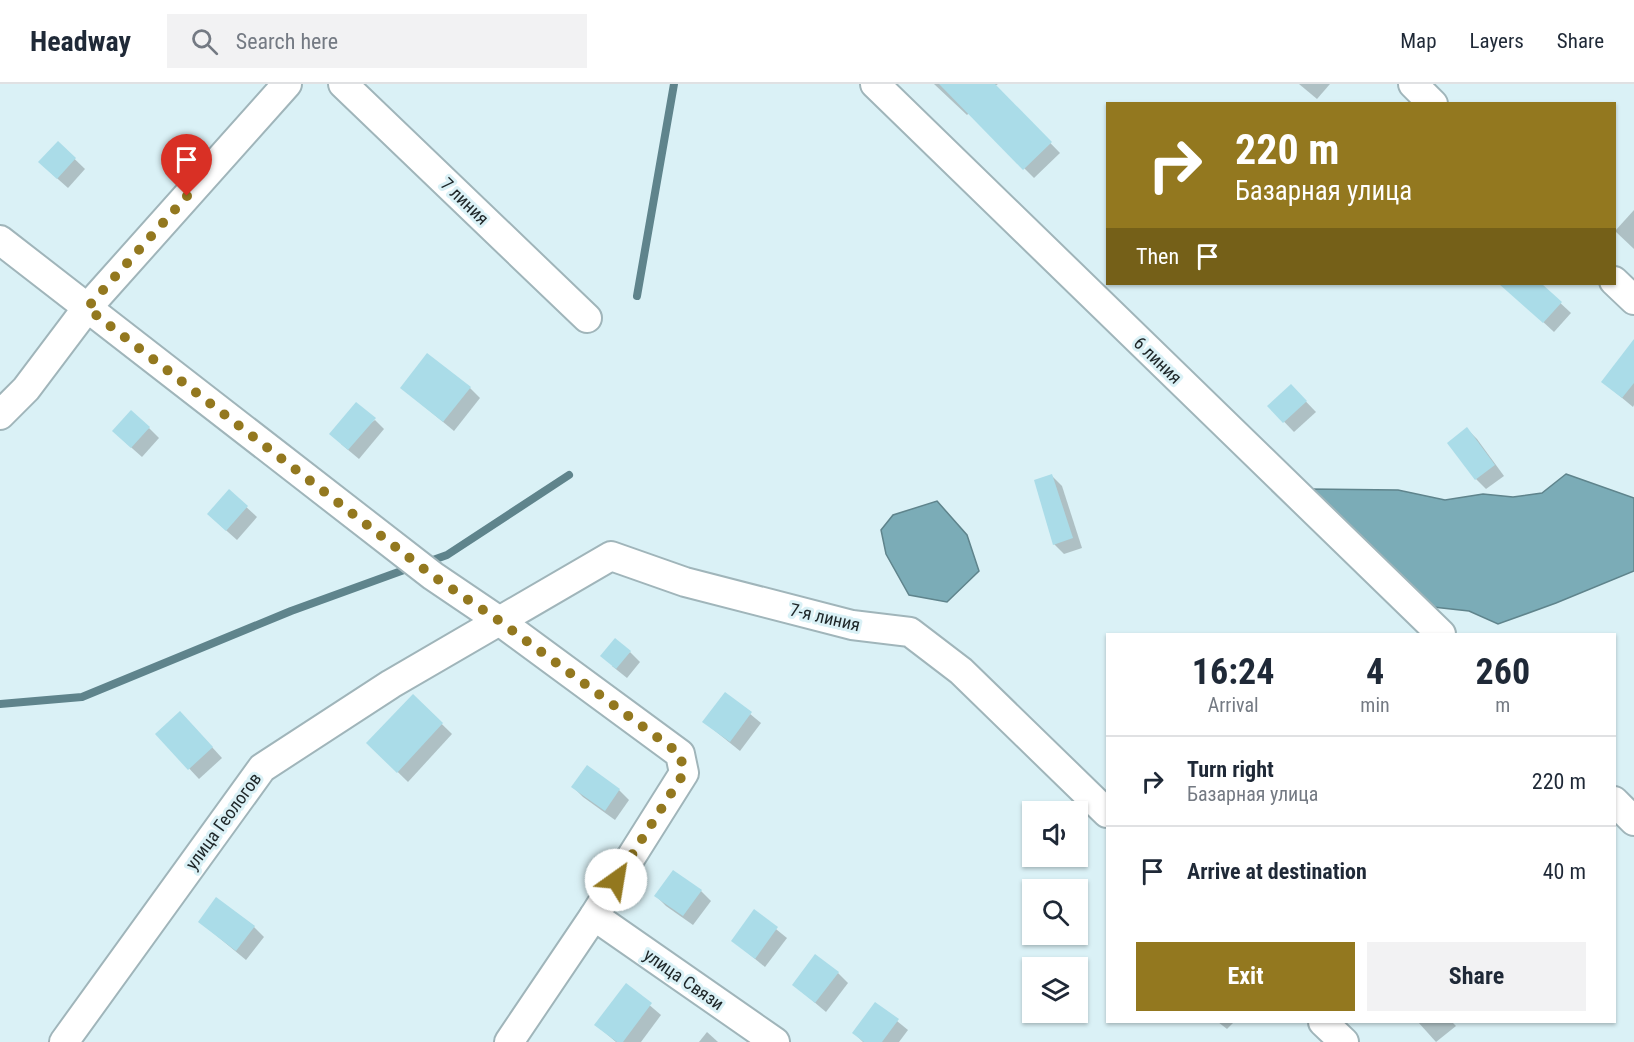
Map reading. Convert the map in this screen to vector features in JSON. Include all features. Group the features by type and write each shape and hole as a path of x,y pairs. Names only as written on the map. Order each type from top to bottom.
{"street":[{"path":"0,415 26,389 87,308 286,84"},
{"name":"7 линия","path":"343,84 587,318"},
{"name":"6 линия","path":"875,84 1440,633"},
{"path":"1413,84 1431,102"},
{"path":"0,240 424,568 680,754 684,773 594,916 509,1042"},
{"path":"1616,283 1634,300"},
{"name":"7-я линия","path":"498,620 611,556 685,582 852,625 910,632 961,671 1106,812"},
{"name":"улица Геологов","path":"64,1042 262,768 391,684 498,620"},
{"path":"1616,803 1634,821"},
{"name":"улица Связи","path":"594,916 775,1042"},
{"path":"1324,1023 1344,1042"}],"water":[{"path":"1566,474 1634,498 1634,571 1498,624 1469,611 1415,605 1310,489 1398,490 1445,500 1483,494 1513,497 1542,493"},
{"path":"937,501 967,535 979,571 947,602 909,595 886,554 881,530 893,515"}],"building":[{"path":"939,84 995,84 1052,142 1023,170"},
{"path":"58,141 76,158 57,179 38,162"},
{"path":"1500,285 1543,285 1562,302 1543,323"},
{"path":"1634,339 1634,383 1622,398 1601,382"},
{"path":"427,353 471,387 443,422 400,388"},
{"path":"1291,384 1307,401 1283,423 1267,406"},
{"path":"356,402 376,418 348,450 329,434"},
{"path":"131,410 150,427 131,448 112,431"},
{"path":"1467,427 1495,465 1475,480 1447,443"},
{"path":"1052,474 1073,538 1053,545 1034,480"},
{"path":"229,489 248,506 226,531 207,514"},
{"path":"615,638 631,651 616,669 600,656"},
{"path":"725,692 752,712 730,742 702,722"},
{"path":"413,694 443,723 397,773 366,743"},
{"path":"180,711 213,747 188,770 155,734"},
{"path":"587,765 620,789 605,811 571,787"},
{"path":"673,870 702,890 683,916 654,896"},
{"path":"216,897 255,926 236,951 198,922"},
{"path":"754,909 778,927 755,959 731,941"},
{"path":"815,954 839,972 815,1003 792,985"},
{"path":"626,983 652,1003 623,1042 617,1042 594,1025"},
{"path":"875,1002 899,1019 882,1042 864,1042 852,1033"}],"waterway":[{"path":"637,296 674,84"},
{"path":"433,560 447,555 569,475"},
{"path":"0,704 82,697 291,611 404,570"}],"route":[{"path":"187,196 87,308 433,576 498,620 680,754 684,773 616,880"}]}
